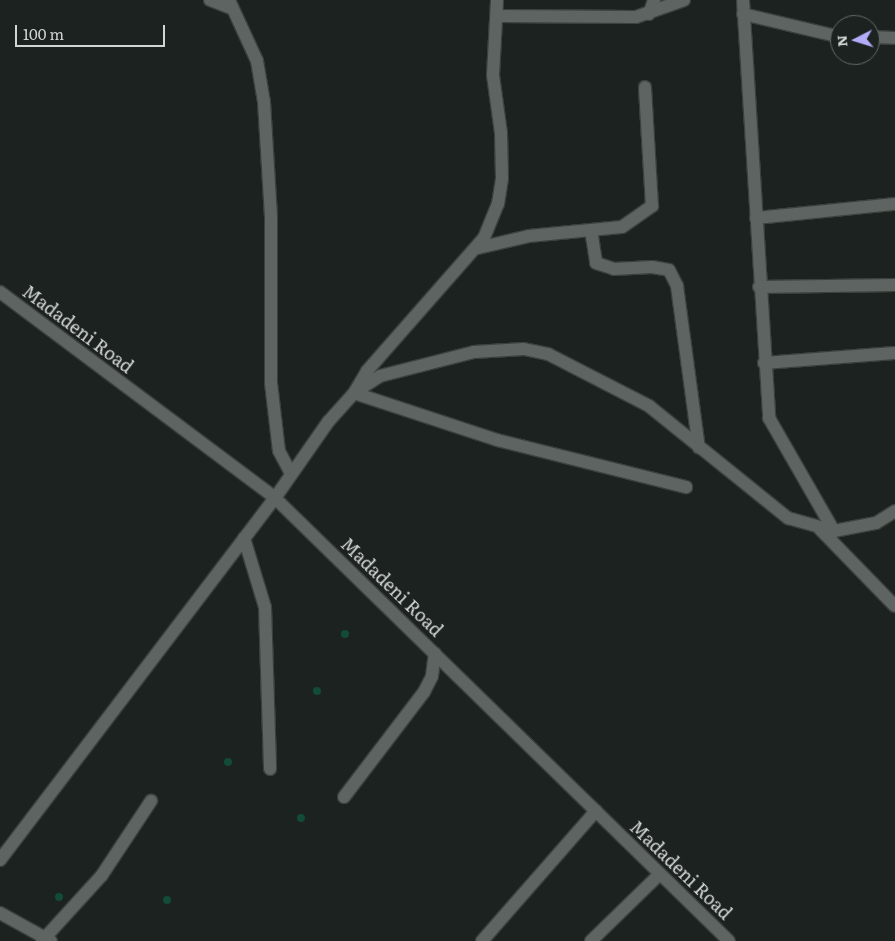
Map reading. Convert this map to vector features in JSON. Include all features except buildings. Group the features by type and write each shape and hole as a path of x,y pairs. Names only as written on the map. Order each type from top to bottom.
{"street":[{"path":"210,0 230,4 256,61 263,94 271,218 271,383 279,451 291,474"},
{"path":"0,860 275,498 328,422 354,393 388,346 478,248 498,204 502,178 501,133 492,75 493,35 497,16 497,0"},
{"path":"649,14 654,0"},
{"path":"497,16 623,18 649,14 684,0"},
{"path":"743,0 753,118 759,286 770,418 834,531"},
{"path":"743,14 830,35"},
{"path":"880,37 895,38"},
{"path":"478,248 529,236 622,228 652,206 645,86"},
{"path":"756,218 895,204"},
{"path":"590,230 596,263 614,269 652,267 669,270 677,286 699,448"},
{"path":"759,286 895,285"},
{"name":"Madadeni Road","path":"0,292 275,498 729,941"},
{"path":"354,393 380,376 474,352 524,349 548,354 624,392 675,425 699,448 788,518 820,529 834,531 876,523 895,511"},
{"path":"764,362 895,353"},
{"path":"354,393 497,440 686,487"},
{"path":"820,529 895,606"},
{"path":"244,538 260,584 265,607 270,769"},
{"path":"344,796 424,692 432,676 435,654"},
{"path":"0,913 46,940 102,875 151,801"},
{"path":"482,941 596,811"},
{"path":"591,941 660,874"}]}
